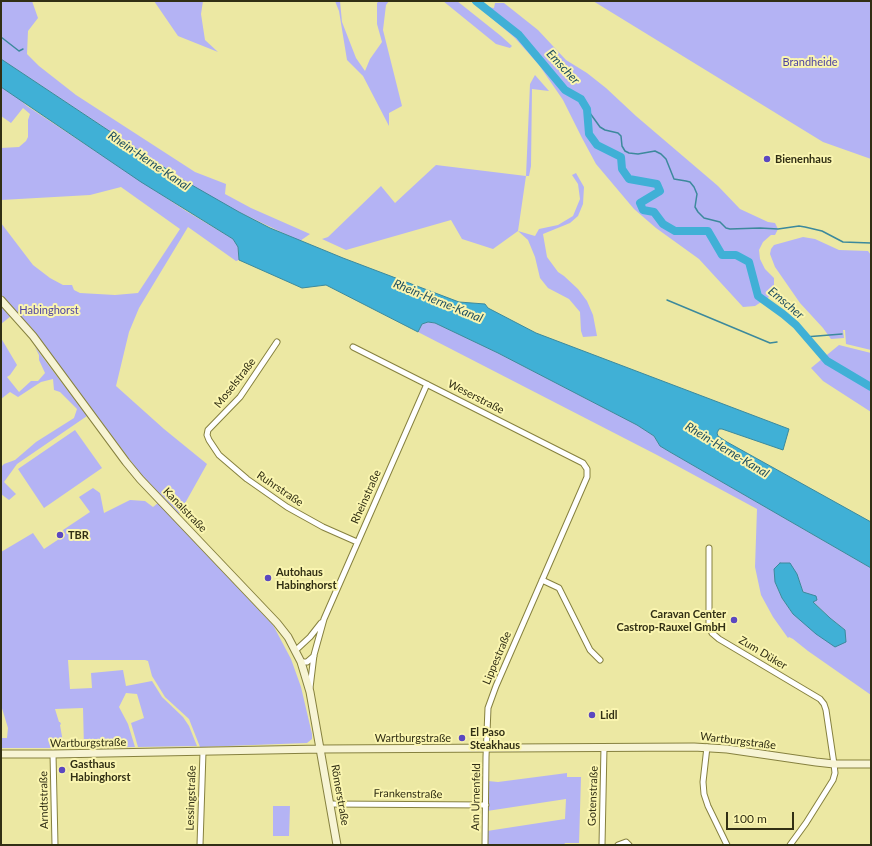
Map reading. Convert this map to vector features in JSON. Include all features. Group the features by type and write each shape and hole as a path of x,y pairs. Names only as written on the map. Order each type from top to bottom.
{"main road":[{"name":"Kanalstraße","path":"1,300 34,336 140,480 277,623 296,650 301,662 310,692 321,749"},
{"name":"Wartburgstraße","path":"1,754 321,749 706,747 834,764 871,764"},
{"name":"Römerstraße","path":"321,749 337,845"}],"street":[{"name":"Moselstraße","path":"207,434 208,430 240,397 277,342"},
{"name":"Weserstraße","path":"353,347 583,463 587,469"},
{"name":"Rheinstraße","path":"310,692 314,655 324,619 427,384"},
{"name":"Ruhrstraße","path":"207,434 219,456 246,479 294,511 323,527 357,542"},
{"name":"Lippestraße","path":"487,749 487,714 490,703 587,477 587,469"},
{"name":"Zum Düker","path":"709,548 709,626 712,633 718,639 820,699 826,710 834,764"},
{"path":"542,580 559,588 590,650 600,660"},
{"name":"Rheinstraße","path":"296,650 310,637 324,619"},
{"path":"301,662 307,662 314,655"},
{"name":"Gotenstraße","path":"602,845 604,747"},
{"path":"706,747 703,782 704,794 708,806 727,845"},
{"name":"Am Urnenfeld","path":"485,845 487,749"},
{"name":"Lessingstraße","path":"200,845 203,752"},
{"name":"Arndtstraße","path":"53,754 55,845"},
{"path":"790,845 806,824 831,785 834,773 834,764"},
{"name":"Frankenstraße","path":"331,804 486,805"},
{"path":"618,845 626,842 629,845"}],"green space":[{"path":"1,1 32,1 38,18 28,31 27,54 39,66 76,95 195,172 226,184 225,194 251,208 310,234 300,241 205,194 1,59"},
{"path":"154,1 203,1 201,14 205,40 218,52 178,36"},
{"path":"335,1 340,1 342,22 356,58 365,71 370,59 382,42 377,24 377,3 379,1 389,1 386,5 383,30 402,106 389,113 389,126 363,76 347,60 339,11"},
{"path":"443,1 457,1 512,46 510,48 496,44"},
{"name":"Brandheide","path":"593,1 871,1 871,159 823,142"},
{"path":"495,3 504,3 538,30 566,60 587,73 606,88 636,116 718,186 740,209 768,222 775,223 778,229 775,235 771,235 763,242 759,250 760,259 765,269 774,278 774,289 769,297 755,306 743,307 699,259 656,228 634,209 596,164 563,100 539,65 515,38 482,10 488,7 494,8"},
{"path":"535,75 549,91 532,89 531,166 529,176 526,176 530,84"},
{"name":"Habinghorst","path":"1,87 27,106 186,211 233,239 238,247 239,260 236,261 188,227 139,308 129,332 116,386 164,429 207,464 179,514 139,472 30,326 18,314 11,316 1,324 1,223 33,265 50,278 63,285 72,285 74,290 80,293 115,295 138,293 180,229 121,187 90,195 1,200 1,148 19,147 26,141 28,137 28,120 30,114 23,108 11,123 1,116"},
{"path":"436,165 526,176 518,231 493,249 462,239 451,220 346,250 322,239 328,237 381,186 395,203"},
{"path":"576,173 584,187 583,204 578,216 570,223 543,234 547,257 558,272 578,289 587,301 593,315 597,336 583,337 581,331 580,312 569,299 548,288 540,278 535,257 528,240 518,231 535,236 539,229 558,225 573,216 580,199 578,184 572,175"},
{"path":"803,237 815,239 839,250 868,251 871,255 871,350 846,344 845,330 843,330 844,338 831,339 800,303 775,267 770,254 774,245"},
{"path":"428,322 435,323 498,353 637,425 654,436 660,446 871,568 871,695 793,639 788,638 773,617 761,595 755,567 757,509 657,455 418,332 422,324","holes":["797,574 803,592 830,618 845,630 793,614 782,598 775,582"]},
{"path":"1,338 17,365 7,377 19,392 31,381 38,381 45,373 35,347 87,416 17,464 4,482 16,494 9,500 1,494 1,467 4,464 15,460 36,442 74,418 77,409 60,392 54,390 53,379 41,382 18,397 10,392 1,399"},
{"path":"839,345 871,353 871,412 823,381 811,368"},
{"path":"75,430 102,468 44,508 18,469"},
{"path":"93,488 100,493 104,513 130,500 145,501 153,507 158,503 273,625 291,659 301,687 312,739 307,743 200,747 189,719 165,697 152,676 148,661 68,660 70,689 92,688 91,673 123,670 126,686 152,681 162,697 183,717 189,726 197,746 138,747 131,723 144,718 137,694 126,693 119,707 128,724 135,747 84,748 83,708 55,709 61,724 64,748 1,748 1,738 7,738 8,728 1,705 1,552 33,533 44,549 65,535 63,530 90,512 79,497"},
{"path":"567,773 567,777 581,777 579,843 565,843 564,845 487,845 487,831 565,819 566,799 487,811 488,781 498,782"},
{"path":"273,806 290,806 289,836 273,836"}],"water":[{"name":"Rhein-Herne-Kanal","path":"1,59 183,180 270,228 343,258 459,302 485,304 488,308 536,333 789,429 783,450 722,429 719,429 717,433 718,436 727,442 871,522 871,568 660,446 654,436 637,425 498,353 435,323 428,322 422,324 418,332 326,285 302,288 239,260 238,247 233,239 141,182 1,87"},
{"path":"780,563 790,563 797,574 803,592 816,596 817,600 813,602 845,630 846,642 835,647 816,634 793,614 782,598 775,582 774,569"}],"waterway":[{"name":"Emscher","path":"476,1 519,35 565,90 581,99 587,109 589,134 597,145 621,157 622,169 629,179 657,184 660,191 640,203 643,210 654,212 663,224 675,231 708,231 722,255 736,255 749,262 758,296 796,325 827,361 871,387"},
{"path":"1,37 19,51 23,49"},
{"path":"587,109 600,127 605,130 618,133 621,136 622,146 625,151 638,154 655,151 661,154 666,159 674,179 690,182 694,187 697,194 695,207 704,218 720,222 726,228 730,229 778,229 799,226 822,231 843,242 871,243"},
{"path":"667,300 770,343 777,342"},
{"path":"805,337 842,334"}],"place":[{"name":"Bienenhaus","path":"767,159"},
{"name":"TBR","path":"60,535"},
{"name":"Autohaus Habinghorst","path":"268,578"},
{"name":"Caravan Center Castrop-Rauxel GmbH","path":"734,620"},
{"name":"Lidl","path":"592,715"},
{"name":"El Paso Steakhaus","path":"462,738"},
{"name":"Gasthaus Habinghorst","path":"62,770"}]}
